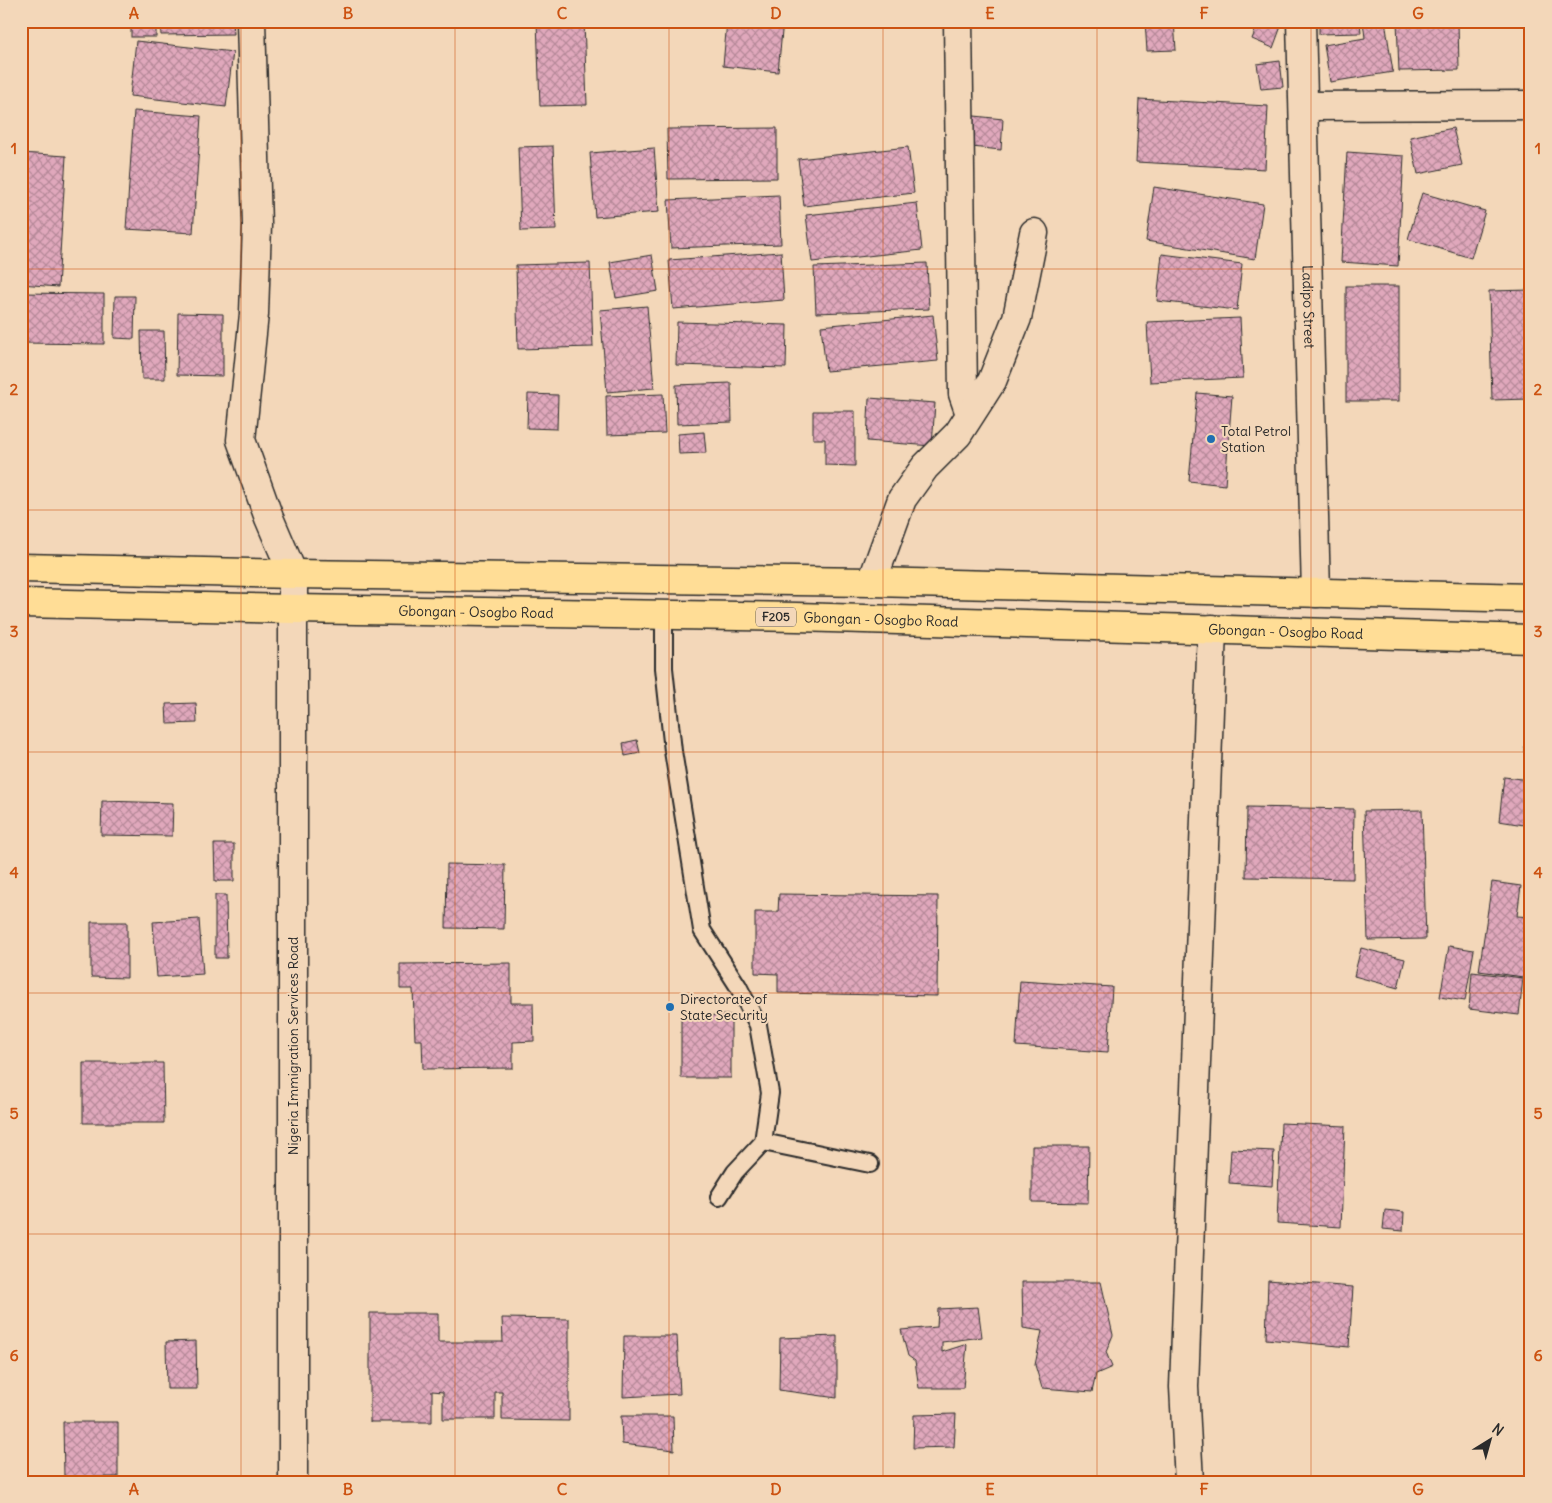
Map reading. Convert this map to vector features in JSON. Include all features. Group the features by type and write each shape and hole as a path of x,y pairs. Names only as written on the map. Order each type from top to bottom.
{"main road":[{"path":"21,568 293,574 872,582 1531,598"},
{"name":"Gbongan - Osogbo Road","path":"21,603 797,617 1531,639"}],"street":[{"path":"251,21 257,225 254,314 241,440 269,518 293,574"},
{"path":"958,21 963,394 970,414"},
{"name":"Ladipo Street","path":"1301,21 1316,593"},
{"path":"1304,106 1531,105"},
{"path":"872,582 902,499 925,466 958,434 992,381 1017,318 1034,233"},
{"name":"Nigeria Immigration Services Road","path":"293,574 293,1482"},
{"path":"1189,1482 1184,1387 1212,629"}],"lane":[{"path":"664,615 664,668 673,751 702,930 738,986 758,1025 770,1093 763,1142 735,1172 720,1197"},
{"path":"763,1142 870,1164"}],"building":[{"path":"131,21 156,21 156,37 131,37"},
{"path":"160,21 233,21 234,34 161,35"},
{"path":"537,21 584,21 587,105 540,106"},
{"path":"727,21 783,21 778,72 723,66"},
{"path":"1145,21 1174,21 1176,50 1147,51"},
{"path":"1259,21 1283,21 1273,48 1252,39"},
{"path":"1319,21 1360,21 1361,33 1319,34"},
{"path":"1363,21 1385,21 1393,72 1330,82 1324,45 1365,38"},
{"path":"1397,21 1458,21 1459,70 1399,71"},
{"path":"136,41 233,52 226,107 130,96"},
{"path":"1280,61 1283,87 1261,89 1257,64"},
{"path":"1139,99 1268,106 1265,169 1136,162"},
{"path":"134,111 201,116 193,233 126,229"},
{"path":"965,115 1003,119 1001,150 962,146"},
{"path":"777,128 777,178 668,179 667,129"},
{"path":"1453,128 1462,165 1418,174 1410,137"},
{"path":"553,146 556,230 521,231 518,147"},
{"path":"908,147 914,193 804,206 798,159"},
{"path":"654,148 659,212 595,217 590,153"},
{"path":"1347,152 1404,156 1398,266 1341,262"},
{"path":"21,153 66,156 58,287 21,284"},
{"path":"1154,187 1263,204 1255,259 1146,241"},
{"path":"1422,193 1485,211 1471,258 1408,239"},
{"path":"779,195 781,244 671,248 668,200"},
{"path":"917,203 922,250 812,262 806,215"},
{"path":"781,252 784,300 673,309 669,260"},
{"path":"1162,254 1242,264 1237,310 1157,301"},
{"path":"652,255 658,291 616,298 610,262"},
{"path":"590,263 593,347 518,349 516,265"},
{"path":"927,263 929,309 816,313 814,267"},
{"path":"1346,286 1399,286 1399,401 1346,401"},
{"path":"1531,290 1531,399 1492,400 1489,291"},
{"path":"21,293 104,294 104,344 21,343"},
{"path":"115,296 135,296 134,339 114,338"},
{"path":"647,306 654,388 607,392 600,310"},
{"path":"178,313 223,314 223,376 177,375"},
{"path":"933,315 938,361 826,371 821,326"},
{"path":"1240,318 1243,378 1150,382 1147,322"},
{"path":"677,322 787,325 786,368 676,365"},
{"path":"141,331 164,331 165,379 142,379"},
{"path":"731,383 732,422 677,424 676,385"},
{"name":"Total Petrol Station","path":"1197,393 1232,396 1225,485 1189,481"},
{"path":"528,394 558,395 557,429 527,428"},
{"path":"663,394 665,433 607,435 606,396"},
{"path":"869,398 935,403 932,446 867,441"},
{"path":"813,411 855,411 855,466 825,465 825,439 813,439"},
{"path":"704,432 706,453 679,454 678,434"},
{"path":"196,703 197,723 167,724 166,704"},
{"path":"1527,712 1531,712 1531,752 1524,752"},
{"path":"637,740 640,753 625,756 623,743"},
{"path":"1504,777 1531,780 1530,826 1499,821"},
{"path":"102,801 173,803 172,836 101,835"},
{"path":"1247,807 1354,809 1353,879 1246,877"},
{"path":"1422,810 1426,939 1368,940 1364,811"},
{"path":"214,844 234,844 234,881 215,881"},
{"path":"447,864 505,865 504,929 446,928"},
{"path":"1492,882 1521,886 1517,916 1531,917 1531,978 1479,971"},
{"path":"779,894 938,896 937,996 778,993 778,974 755,973 755,912 778,912"},
{"path":"215,895 226,895 227,958 215,958"},
{"path":"199,919 203,974 157,977 153,922"},
{"path":"91,922 127,922 127,978 91,977"},
{"path":"1449,946 1474,950 1465,1001 1440,997"},
{"path":"1361,948 1405,959 1398,988 1354,976"},
{"path":"511,963 511,1003 533,1003 534,1041 513,1042 513,1068 423,1069 422,1040 415,1040 413,989 400,989 400,964"},
{"path":"1472,972 1523,978 1519,1015 1469,1009"},
{"path":"1020,981 1112,987 1108,1052 1016,1046"},
{"path":"731,1015 731,1078 681,1078 681,1016"},
{"path":"83,1063 163,1063 164,1123 83,1123"},
{"path":"1281,1123 1345,1126 1341,1227 1277,1223"},
{"path":"1032,1146 1089,1146 1088,1203 1032,1202"},
{"path":"1231,1149 1274,1151 1272,1186 1229,1183"},
{"path":"1385,1210 1404,1212 1403,1231 1383,1229"},
{"path":"1268,1280 1353,1287 1349,1347 1266,1339"},
{"path":"1022,1282 1101,1282 1113,1335 1106,1352 1112,1367 1096,1374 1092,1392 1042,1388 1035,1365 1042,1331 1023,1328"},
{"path":"978,1307 982,1337 942,1342 942,1352 967,1344 963,1388 919,1388 915,1361 908,1356 901,1330 937,1327 938,1309"},
{"path":"370,1313 438,1313 438,1342 503,1342 502,1318 569,1319 569,1421 502,1420 502,1392 495,1392 495,1419 443,1419 443,1392 432,1391 432,1422 370,1422"},
{"path":"624,1336 677,1336 680,1394 623,1397"},
{"path":"837,1336 837,1398 779,1390 780,1338"},
{"path":"196,1341 197,1389 167,1389 166,1342"},
{"path":"956,1414 954,1447 913,1448 914,1415"},
{"path":"621,1416 673,1416 674,1450 622,1444"},
{"path":"63,1422 118,1422 118,1477 64,1477"}],"place":[{"name":"Total Petrol Station","path":"1211,439"},
{"name":"Directorate of State Security","path":"670,1007"}]}
